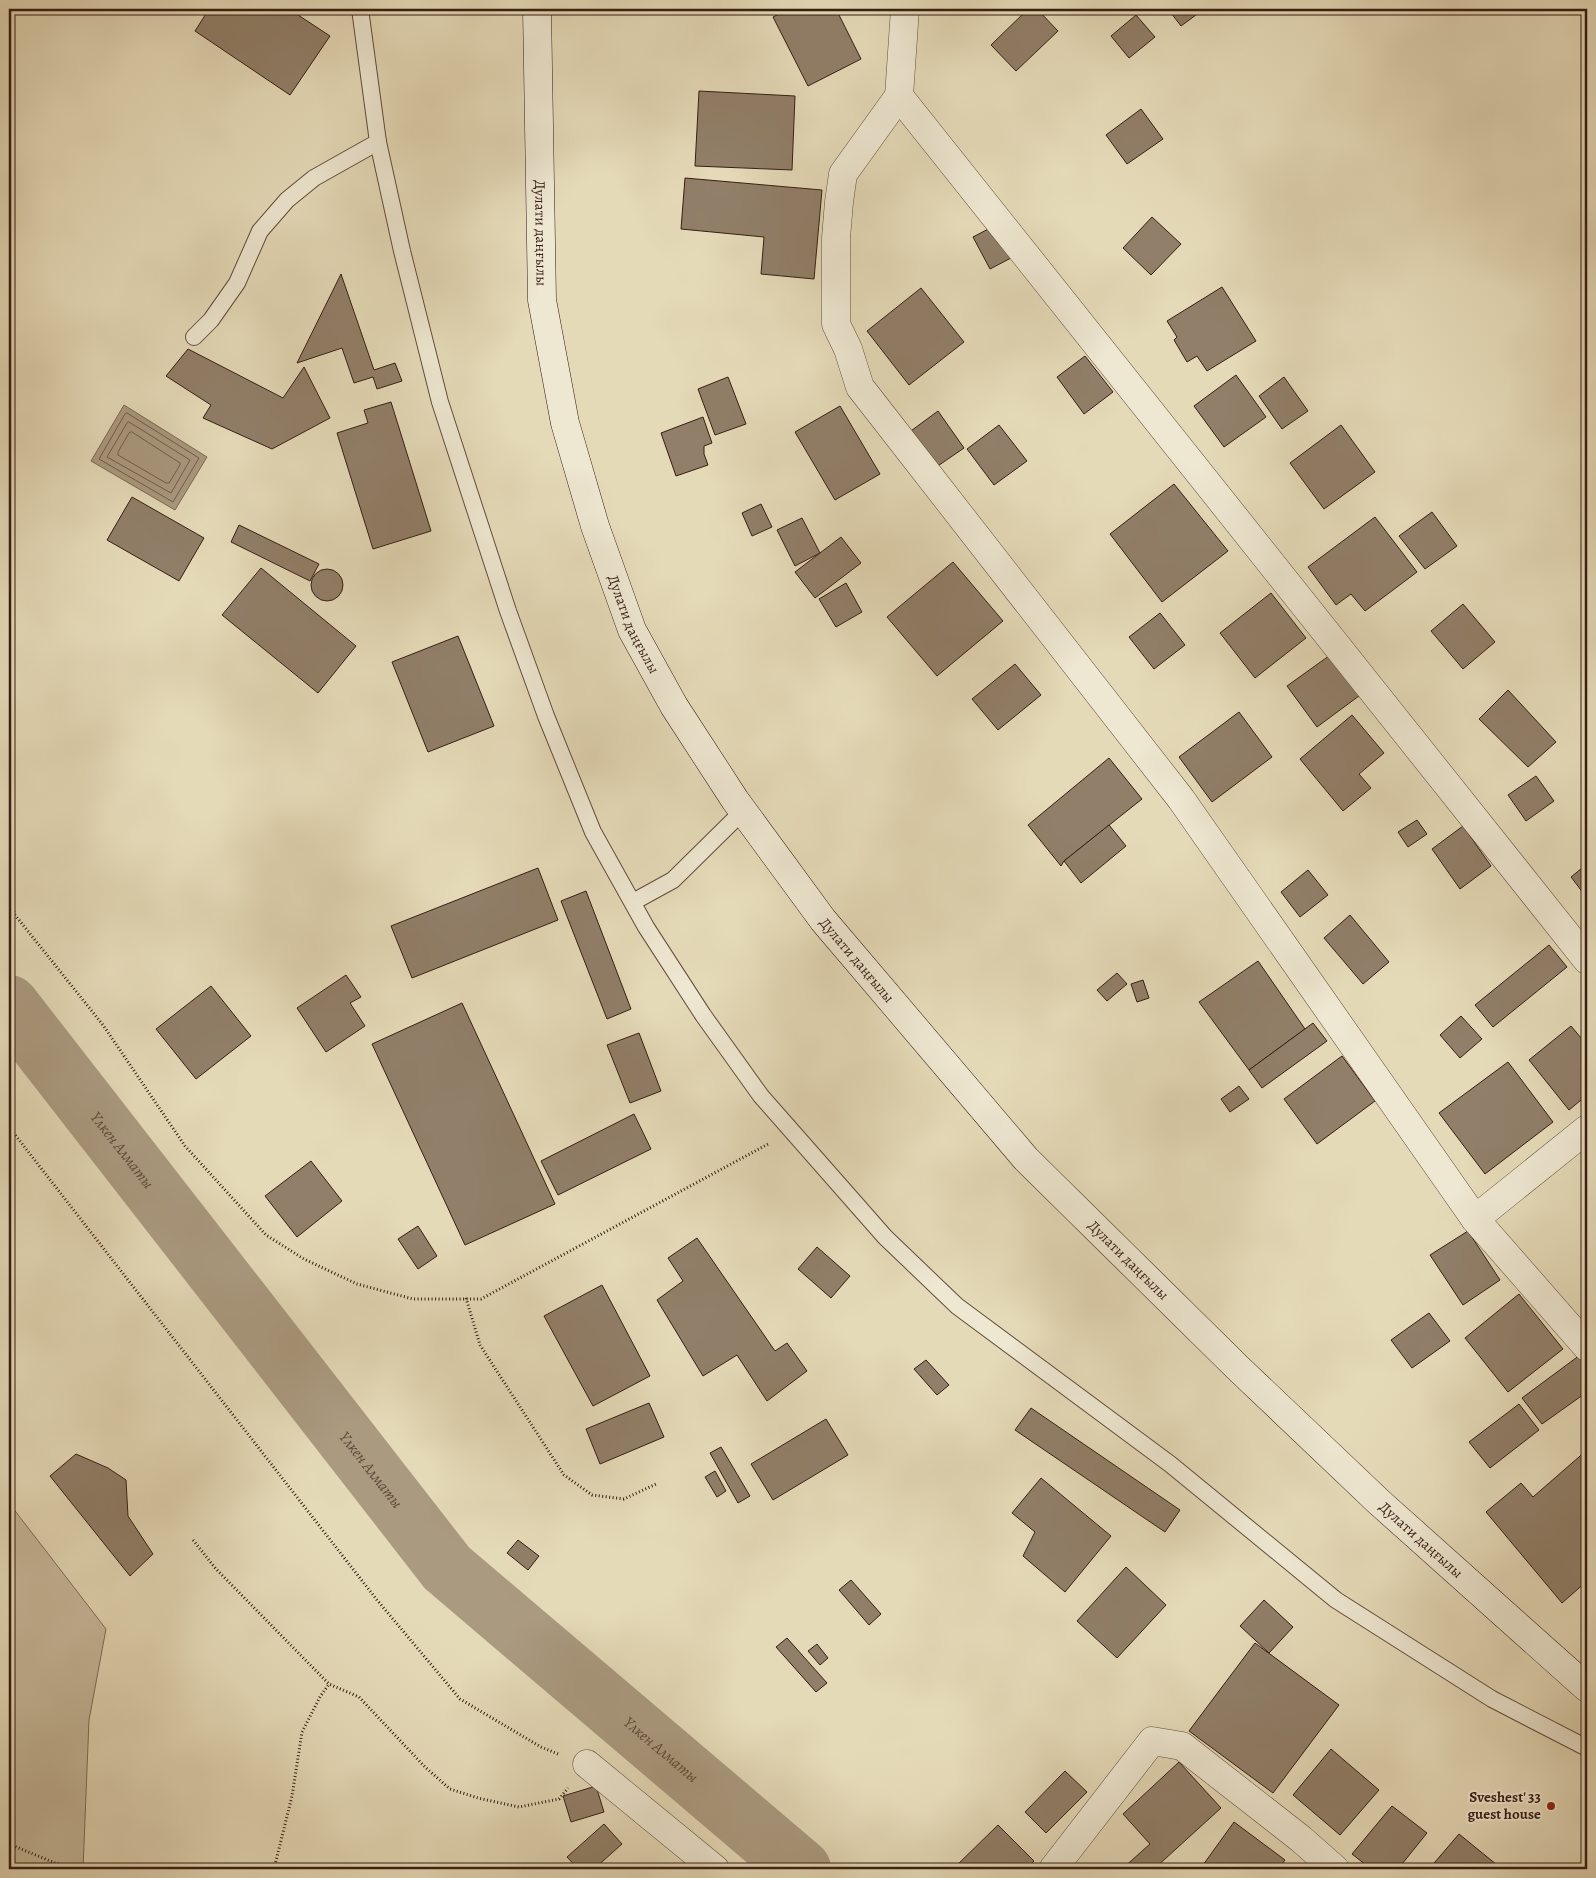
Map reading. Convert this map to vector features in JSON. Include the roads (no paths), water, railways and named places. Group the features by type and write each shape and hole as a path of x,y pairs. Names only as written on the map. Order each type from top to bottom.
{"street":[{"name":"Дулати даңғылы","path":"537,9 542,300 565,422 595,526 632,630 674,706 743,811 823,920 1026,1159 1224,1354 1379,1502 1587,1688"},
{"path":"905,9 899,96 843,174 839,202 836,238 836,324 848,349 860,387 1181,799 1475,1219 1587,1347"},
{"path":"899,96 1587,960"},
{"path":"1475,1219 1587,1129"},
{"path":"1053,1869 1152,1741 1182,1746 1301,1839 1335,1869"},
{"path":"587,1764 715,1869"}],"lane":[{"path":"360,9 378,142 402,251 440,402 508,611 546,716 593,832 632,902 703,1016 761,1096 885,1237 957,1306 1170,1464 1336,1600 1492,1699 1587,1748"},
{"path":"194,338 211,320 237,283 260,231 287,200 314,178 378,142"},
{"path":"632,902 673,880 743,811"}],"water":[{"path":"124,405 207,457 175,510 91,461"}],"waterway":[{"name":"Үлкен Алматы","path":"9,1005 447,1568 801,1869"}],"place":[{"name":"Sveshest' 33 guest house","path":"1551,1806"}]}
